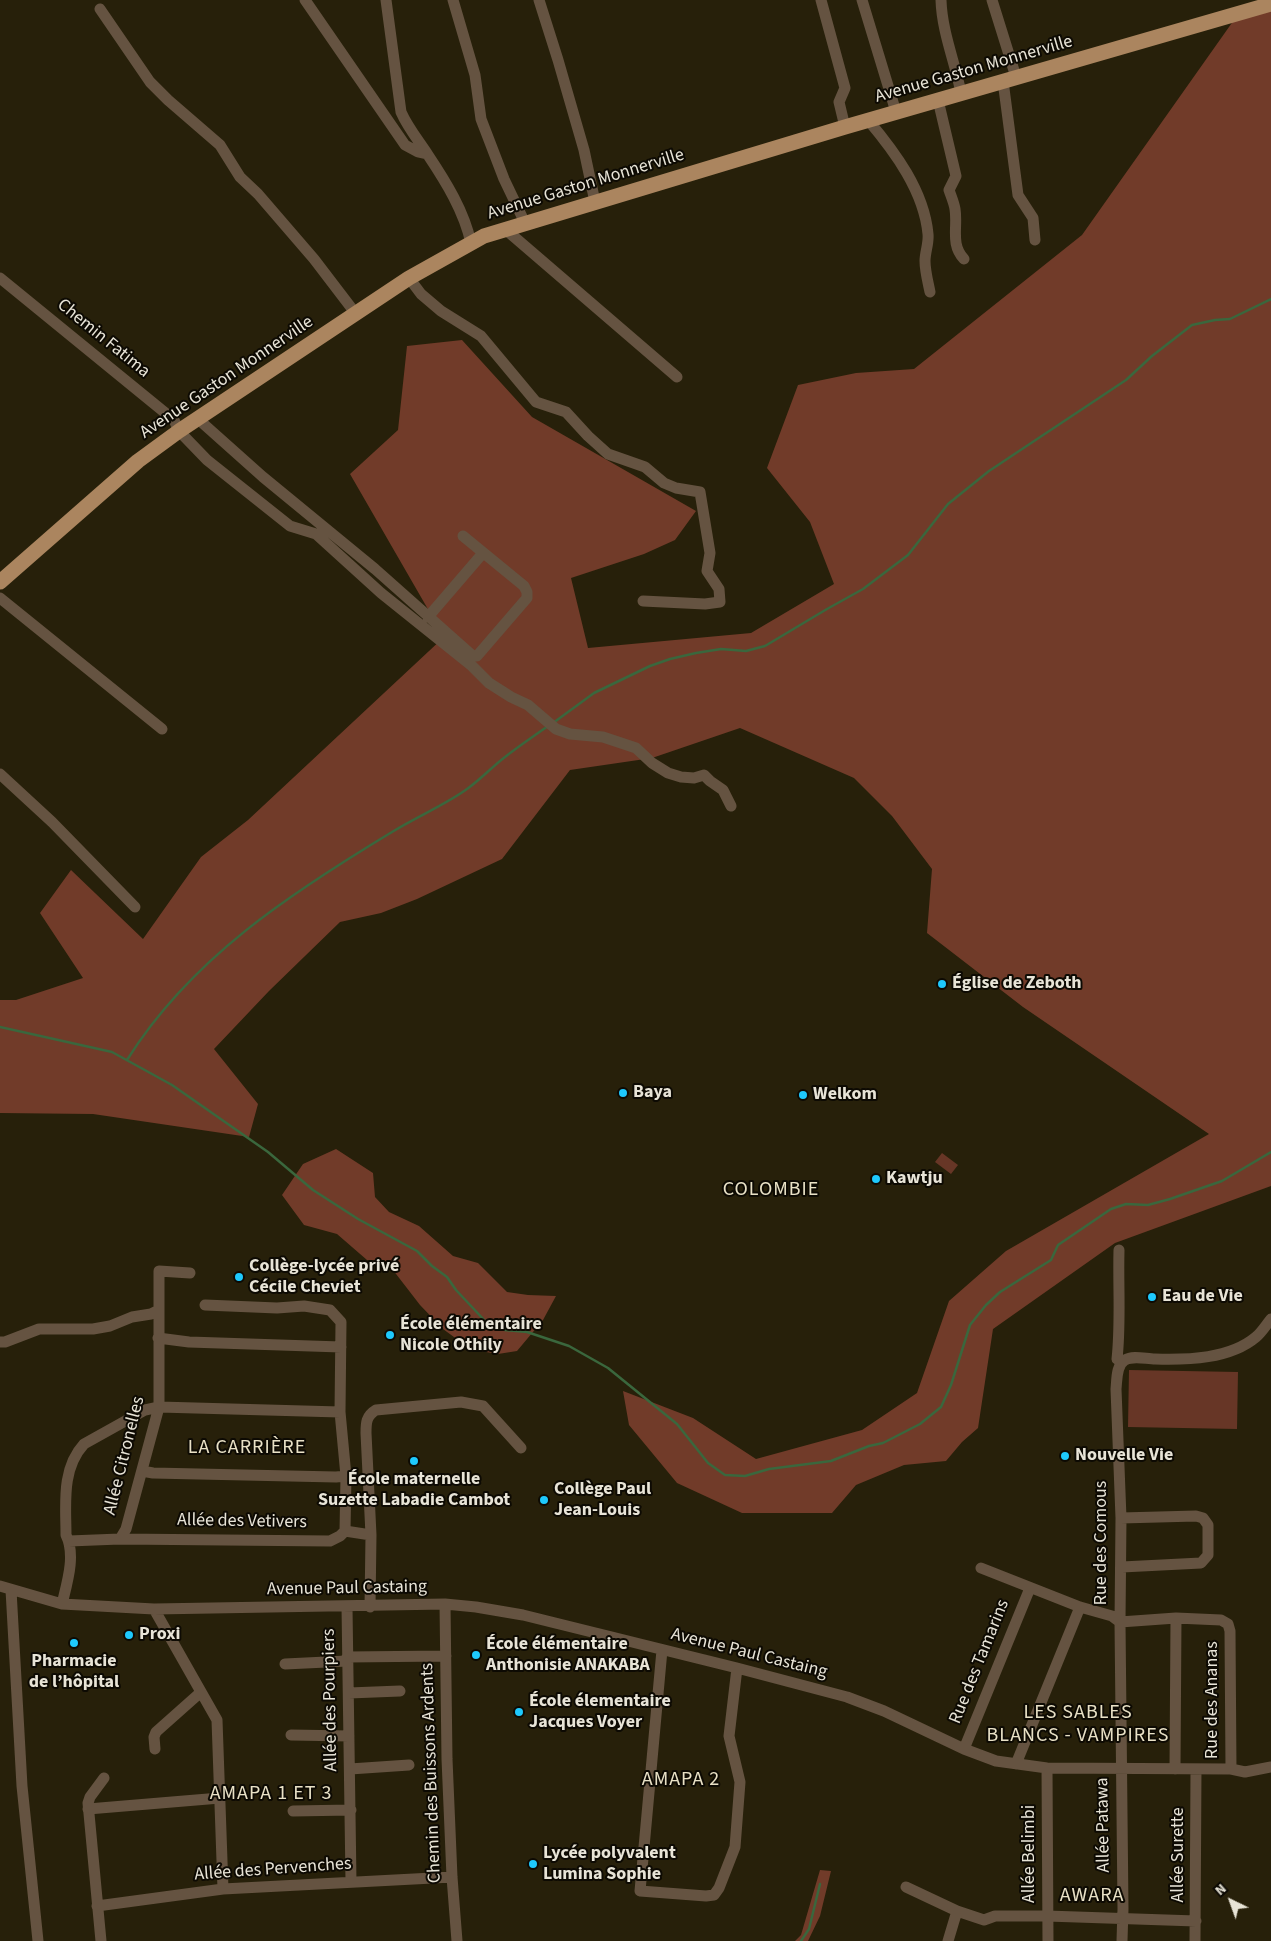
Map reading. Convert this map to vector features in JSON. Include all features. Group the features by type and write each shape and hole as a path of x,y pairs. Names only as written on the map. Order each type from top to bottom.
{"main road":[{"name":"Avenue Gaston Monnerville","path":"0,582 138,461 179,431 408,278 471,243 505,229 868,120 1271,4"}],"street":[{"path":"305,0 405,145 418,152 427,154"},
{"path":"386,0 401,112 406,124 427,154 462,212 471,243"},
{"path":"453,0 475,75 481,119 504,179 525,223"},
{"path":"539,0 584,150 595,202"},
{"path":"821,0 845,88 839,102 845,127"},
{"path":"862,0 896,112"},
{"path":"941,0 950,53 961,93"},
{"path":"992,0 1009,79 1018,195 1033,218 1036,240"},
{"path":"100,9 150,82 220,145 240,177 258,194 314,259 356,314"},
{"path":"938,100 956,176 949,190 955,210 955,243 964,259"},
{"path":"868,120 891,147 908,176 924,210 929,236 925,261 930,292"},
{"path":"505,229 678,377"},
{"name":"Chemin Fatima","path":"0,278 174,420 179,431 207,460 290,526 316,534 381,593 472,666 489,683 511,697 528,704 556,729 570,734 603,737 636,748 652,763 668,773 694,778 704,775 723,790 731,806"},
{"path":"408,278 441,311 481,336 536,402 566,412 608,454 645,467 664,483 676,488 700,492 710,553 707,571 719,589 720,602 705,604 643,601"},
{"path":"198,419 263,477 375,569 473,656 477,656 527,598 527,592 524,586 462,536"},
{"path":"428,617 482,553"},
{"path":"0,598 162,729"},
{"path":"0,774 52,822 135,907"},
{"path":"1119,1250 1120,1334 1117,1360 1122,1362 1132,1358 1163,1359 1214,1356 1246,1344 1258,1336 1271,1319"},
{"name":"Allée Citronelles","path":"69,1541 120,1538 127,1524 159,1407 159,1271 190,1273"},
{"path":"205,1306 277,1308 304,1306 330,1310 341,1322 340,1412 346,1476 345,1531 371,1535"},
{"path":"2,1345 37,1330 53,1328 93,1329 110,1326 132,1317 151,1314 159,1310"},
{"path":"158,1338 189,1342 341,1347"},
{"name":"Rue des Comous","path":"1121,1768 1120,1622 1122,1567 1116,1388 1119,1368 1122,1362"},
{"path":"370,1607 371,1535 366,1433 366,1421 369,1416 376,1410 461,1402 483,1406 521,1448"},
{"path":"62,1604 71,1553 66,1535 66,1485 78,1450 84,1444 145,1410 159,1407 172,1409 340,1412"},
{"path":"142,1471 153,1473 316,1477 346,1476"},
{"path":"1121,1518 1196,1516 1203,1518 1208,1525 1208,1555 1201,1563 1195,1565 1122,1567"},
{"name":"Allée des Vetivers","path":"120,1538 330,1540 340,1536 345,1531"},
{"path":"981,1568 1080,1607 1112,1616 1120,1622 1176,1618 1175,1769"},
{"path":"5,1588 22,1786 38,1941"},
{"name":"Avenue Paul Castaing","path":"5,1588 62,1604 154,1610 445,1604 476,1607 523,1615 737,1668 862,1702 964,1749 987,1758 1016,1764 1047,1768 1196,1769 1245,1772 1271,1767"},
{"name":"Rue des Tamarins","path":"964,1749 1030,1588"},
{"name":"Chemin des Buissons Ardents","path":"445,1604 447,1759 457,1941"},
{"name":"Allée des Pourpiers","path":"346,1607 351,1882"},
{"path":"1016,1764 1080,1607"},
{"path":"154,1610 217,1720 223,1889"},
{"name":"Rue des Ananas","path":"1176,1618 1221,1620 1228,1624 1230,1631 1231,1770"},
{"path":"662,1650 640,1891 706,1896 714,1894 719,1888 731,1860 736,1838 740,1782 729,1736 737,1668"},
{"path":"285,1664 347,1659 446,1656"},
{"path":"348,1693 400,1691"},
{"path":"154,1749 156,1732 201,1692"},
{"path":"291,1735 349,1736"},
{"path":"350,1769 409,1765"},
{"name":"Allée Belimbi","path":"1047,1768 1048,1941"},
{"name":"Allée Patawa","path":"1121,1768 1122,1941"},
{"name":"Allée Surette","path":"1195,1941 1196,1769"},
{"path":"102,1941 88,1803 90,1797 104,1778"},
{"path":"88,1809 220,1798"},
{"path":"293,1810 351,1810"},
{"name":"Allée des Pervenches","path":"97,1906 223,1889 452,1877"},
{"path":"906,1887 957,1911 984,1920 995,1916 1047,1916 1196,1921"},
{"path":"948,1941 957,1911"},
{"path":"38,1928 43,1941"}],"shaded area":[{"path":"1271,1 1271,1186 1115,1243 993,1329 978,1428 962,1442 946,1461 904,1465 856,1485 832,1513 742,1513 677,1483 629,1425 623,1391 693,1418 756,1459 862,1430 917,1393 949,1301 1006,1251 1209,1134 1023,1007 927,933 932,869 892,816 854,778 740,728 652,758 570,770 502,859 417,899 381,913 340,922 269,991 214,1049 258,1104 249,1137 93,1114 0,1113 0,1000 16,1000 83,978 40,913 71,870 143,939 201,857 248,820 444,637 350,474 398,430 407,346 462,340 532,417 696,511 675,540 644,554 571,578 588,648 751,633 834,584 810,522 767,468 798,385 856,373 914,369 1082,235 1241,10"},
{"path":"336,1149 373,1173 375,1197 389,1212 419,1226 453,1256 478,1263 507,1292 556,1296 543,1320 517,1351 498,1354 474,1350 443,1329 420,1305 386,1261 367,1260 337,1234 304,1225 282,1195 303,1164"},
{"path":"942,1153 958,1165 951,1174 935,1162"},
{"path":"1129,1370 1238,1372 1237,1429 1128,1427"},
{"path":"820,1870 831,1871 820,1916 808,1941 795,1941 801,1935"}],"waterway":[{"path":"553,723 594,693 650,666 696,653 721,649 746,651 765,646 863,589 908,555 948,504 989,471 1126,380 1152,356 1192,325 1230,319 1271,299"},
{"path":"127,1060 153,1023 181,990 212,959 246,931 281,904 354,855 458,795 510,753 548,726"},
{"path":"0,1027 112,1052 172,1085 268,1152 313,1190 358,1219 417,1251 432,1266 447,1277 456,1290 486,1322 505,1330 527,1332 569,1346 608,1368 677,1424 708,1463 725,1475 745,1476 769,1469 831,1461 869,1446 883,1443 920,1424 941,1407 951,1385 970,1325 986,1305 1000,1292 1051,1260 1058,1245 1111,1209 1126,1204 1148,1205 1222,1181 1271,1152"},
{"path":"801,1941 809,1929 820,1884"}],"place":[{"name":"Église de Zeboth","path":"942,984"},
{"name":"Baya","path":"623,1093"},
{"name":"Welkom","path":"803,1095"},
{"name":"Kawtju","path":"876,1179"},
{"name":"Collège-lycée privé Cécile Cheviet","path":"239,1277"},
{"name":"Eau de Vie","path":"1152,1297"},
{"name":"École élémentaire Nicole Othily","path":"390,1335"},
{"name":"Nouvelle Vie","path":"1065,1456"},
{"name":"École maternelle Suzette Labadie Cambot","path":"414,1461"},
{"name":"Collège Paul Jean-Louis","path":"544,1500"},
{"name":"Proxi","path":"129,1635"},
{"name":"Pharmacie de l’hôpital","path":"74,1643"},
{"name":"École élémentaire Anthonisie ANAKABA","path":"476,1655"},
{"name":"École élementaire Jacques Voyer","path":"519,1712"},
{"name":"Lycée polyvalent Lumina Sophie","path":"533,1864"}],"district":[{"name":"COLOMBIE","path":"771,1191"},
{"name":"LA CARRIÈRE","path":"247,1449"},
{"name":"LES SABLES BLANCS - VAMPIRES","path":"1078,1726"},
{"name":"AMAPA 2","path":"681,1781"},
{"name":"AMAPA 1 ET 3","path":"271,1795"},
{"name":"AWARA","path":"1092,1897"}]}
